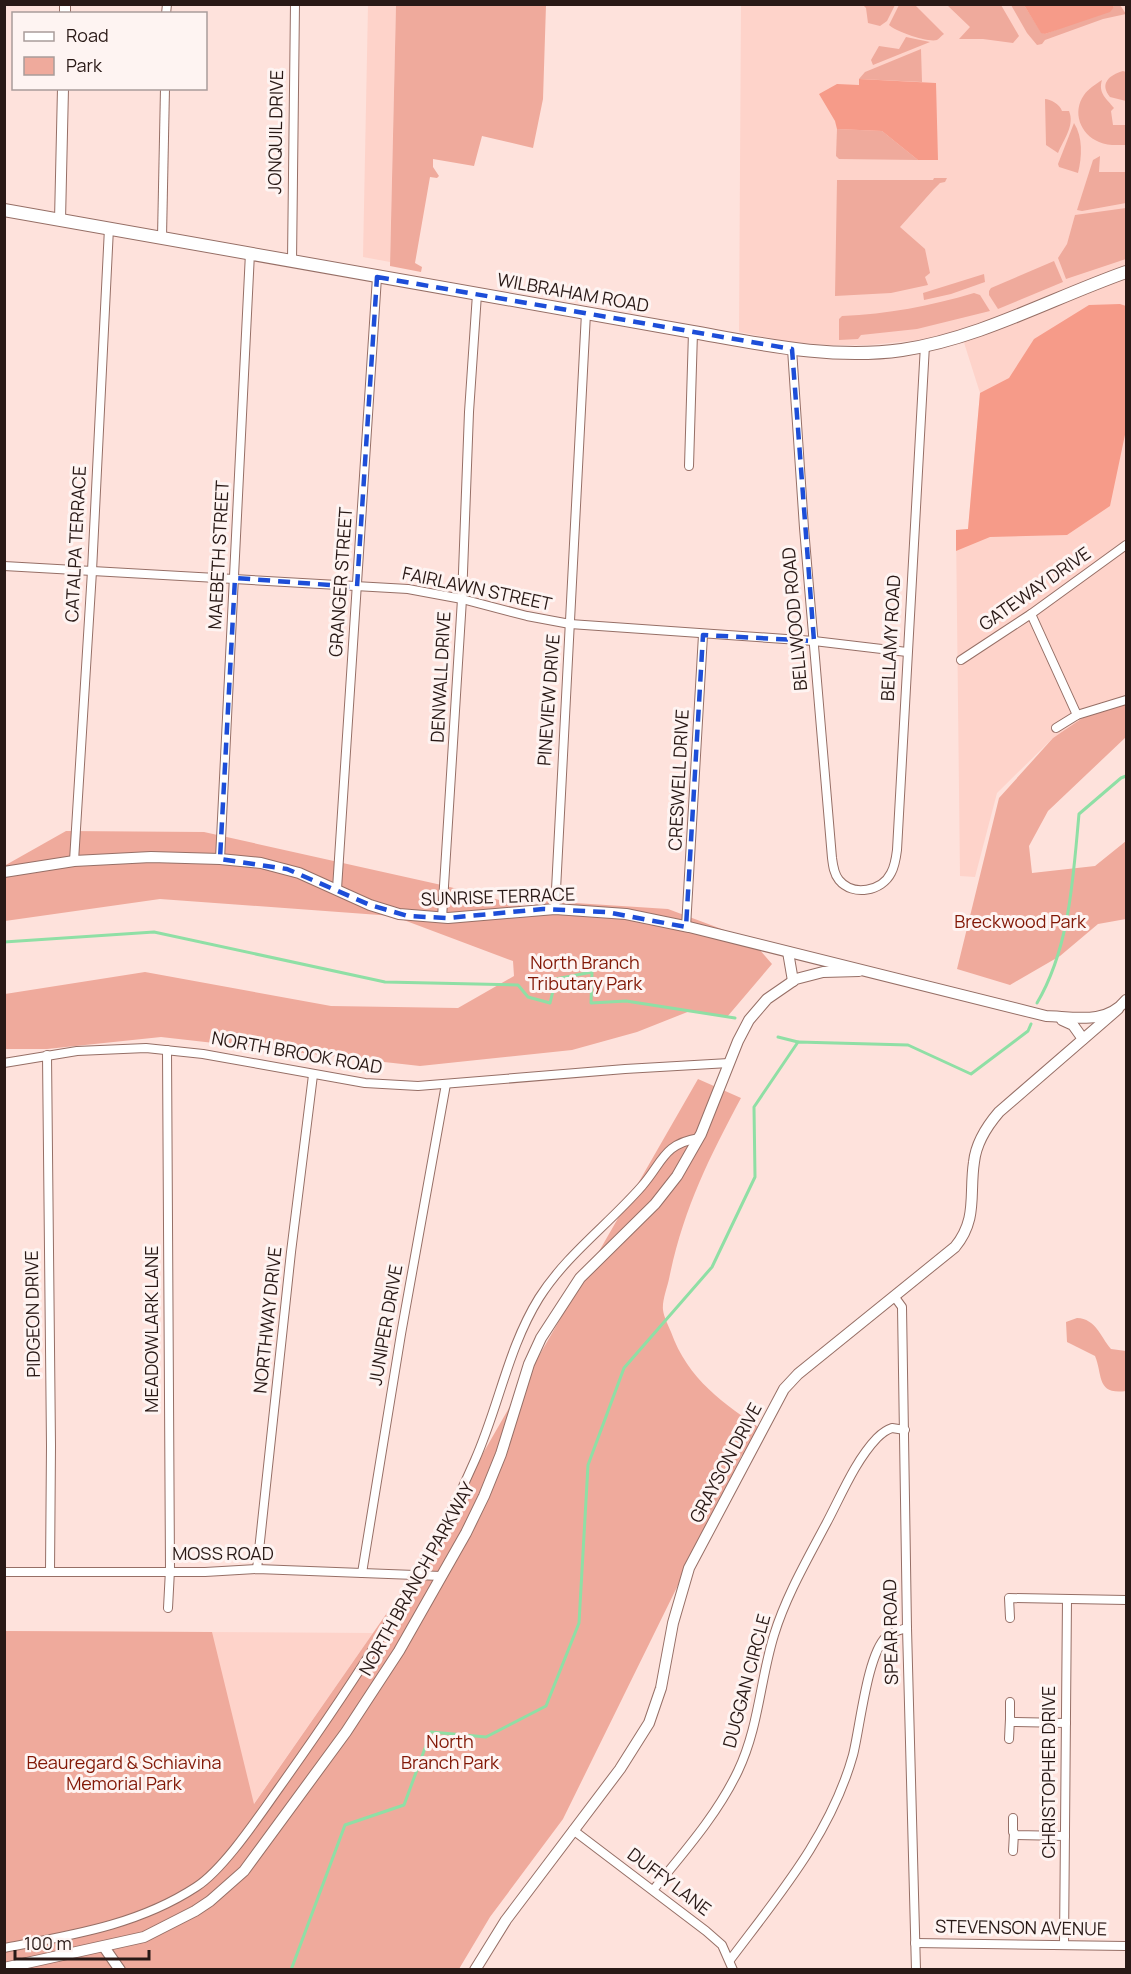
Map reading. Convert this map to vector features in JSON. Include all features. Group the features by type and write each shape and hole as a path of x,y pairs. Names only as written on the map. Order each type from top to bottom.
{"main road":[{"name":"WILBRAHAM ROAD","path":"4,210 792,349 861,352 925,345 998,323 1126,272"}],"street":[{"name":"JONQUIL DRIVE","path":"292,261 295,4"},
{"path":"60,220 63,90"},
{"path":"162,237 165,90"},
{"name":"CATALPA TERRACE","path":"74,861 92,571 109,228"},
{"name":"MAEBETH STREET","path":"220,859 250,253"},
{"name":"GRANGER STREET","path":"337,890 377,277"},
{"name":"DENWALL DRIVE","path":"442,918 462,599 477,294"},
{"name":"PINEVIEW DRIVE","path":"555,909 586,313"},
{"path":"689,466 693,332"},
{"name":"BELLAMY ROAD","path":"842,883 858,890 873,889 886,880 895,864 925,345"},
{"name":"BELLWOOD ROAD","path":"792,349 804,528 832,858 836,876 842,883"},
{"name":"GATEWAY DRIVE","path":"961,660 1031,614 1126,545"},
{"name":"FAIRLAWN STREET","path":"4,566 408,590 462,599 527,616 570,624 814,641 907,652"},
{"path":"1031,614 1077,715"},
{"name":"CRESWELL DRIVE","path":"686,927 703,635"},
{"path":"1056,728 1077,715 1126,700"},
{"name":"SUNRISE TERRACE","path":"4,872 74,861 151,857 261,863 287,869 379,909 408,916 442,918 555,909 626,914 1046,1016"},
{"path":"788,952 794,981"},
{"name":"NORTH BRANCH PARKWAY","path":"4,1968 144,1937 170,1925 210,1901 244,1870 374,1691 399,1651 470,1523 492,1476 529,1364 548,1325 580,1278 638,1223 666,1191 699,1138 729,1063 753,1014 777,991 794,981 823,972 859,971"},
{"name":"GRAYSON DRIVE","path":"475,1970 506,1920 620,1769 649,1723 661,1688 673,1623 689,1568 784,1389 798,1374 948,1253 966,1232 971,1216 973,1162 978,1145 989,1124 999,1112 1126,1000"},
{"path":"1046,1016 1098,1017 1118,1009"},
{"path":"1046,1016 1073,1025 1083,1039"},
{"name":"NORTH BROOK ROAD","path":"4,1063 46,1055 126,1048 166,1050 203,1054 384,1085 418,1086 729,1063"},
{"name":"MEADOWLARK LANE","path":"166,1050 170,1570 168,1608"},
{"name":"PIDGEON DRIVE","path":"46,1055 51,1446 50,1572"},
{"name":"NORTHWAY DRIVE","path":"257,1569 291,1252 313,1074"},
{"name":"JUNIPER DRIVE","path":"362,1573 401,1334 446,1083"},
{"path":"4,1948 95,1931 159,1908 199,1886 240,1841 315,1738 419,1575 477,1457 517,1338 538,1299 558,1270 576,1250 644,1185 669,1150 687,1140 699,1138"},
{"name":"SPEAR ROAD","path":"894,1296 902,1307 916,1970"},
{"name":"DUGGAN CIRCLE","path":"654,1889 714,1812 739,1769 756,1719 768,1657 778,1622 807,1560 844,1491 877,1438 889,1429 905,1430"},
{"name":"MOSS ROAD","path":"4,1572 170,1570 206,1572 257,1569 441,1576"},
{"path":"1010,1618 1009,1598 1126,1600"},
{"name":"CHRISTOPHER DRIVE","path":"1064,1945 1067,1599"},
{"path":"730,1960 796,1872 835,1804 854,1753 869,1678 877,1651 886,1636 907,1628"},
{"path":"1009,1739 1010,1702"},
{"path":"1010,1719 1014,1723 1066,1723"},
{"path":"1013,1818 1013,1851"},
{"name":"DUFFY LANE","path":"573,1830 654,1889 722,1945 733,1970"},
{"path":"1014,1833 1017,1836 1065,1836"},
{"name":"STEVENSON AVENUE","path":"915,1942 1126,1946"},
{"path":"104,1947 120,1970"}],"highlighted area":[{"path":"377,277 792,349 814,641 703,635 686,927 606,912 543,909 448,918 408,916 370,905 287,869 220,859 235,578 357,587"}],"shaded area":[{"path":"1111,4 1114,7 1110,12 1045,34 1041,33 1024,5"},
{"path":"368,5 396,5 390,262 363,257"},
{"path":"741,5 1126,5 1126,695 1053,738 997,793 975,877 960,876 956,530 968,529 980,393 960,330 920,340 870,345 790,342 739,332"},
{"path":"859,79 936,83 938,160 918,160 882,131 837,129 835,121 819,94 837,84 859,85"},
{"path":"1120,304 1126,306 1126,430 1110,506 1067,535 990,537 956,551 956,530 968,529 980,393 1009,378 1034,339 1089,305"},
{"path":"4,1631 373,1633 253,1805"}],"green space":[{"path":"396,5 546,5 543,99 533,148 482,136 474,166 433,159 433,167 439,176 430,177 415,263 422,267 421,272 390,266"},
{"path":"863,5 895,5 887,21 880,26 868,23 866,8"},
{"path":"899,5 915,5 944,34 937,40 927,40 892,27 889,25"},
{"path":"947,5 1001,5 1019,36 1013,43 959,39 970,27"},
{"path":"1011,5 1024,5 1041,32 1045,34 1114,7 1111,5 1120,5 1126,14 1103,19 1037,45 1027,33"},
{"path":"906,37 930,42 873,65 871,60 879,46 899,49"},
{"path":"921,49 922,82 859,79 865,72"},
{"path":"1123,71 1126,72 1126,101 1110,97 1105,88 1110,78"},
{"path":"1102,80 1102,92 1114,108 1111,111 1113,125 1125,125 1126,145 1109,145 1099,142 1087,134 1080,122 1078,115 1080,102 1088,91"},
{"path":"1045,99 1055,102 1062,111 1069,111 1071,122 1058,153 1046,145"},
{"path":"1074,123 1081,147 1078,173 1059,167 1058,164"},
{"path":"837,129 882,131 918,160 839,159 836,156"},
{"path":"1100,156 1099,172 1126,172 1126,203 1077,210 1093,160"},
{"path":"934,178 947,178 900,227 925,249 930,273 925,277 928,285 891,293 835,296 837,180 933,180"},
{"path":"1126,208 1126,259 1066,279 1058,258 1067,244 1075,215"},
{"path":"1054,261 1063,282 998,309 989,295 991,288"},
{"path":"984,274 985,282 951,294 924,300 923,293"},
{"path":"974,293 980,295 990,311 917,329 861,335 858,339 839,340 839,319 842,316 909,309"},
{"name":"Breckwood Park","path":"1126,697 1126,737 1048,811 1029,846 1032,873 1095,866 1126,841 1126,919 1098,924 1060,956 1010,985 957,969 999,798 1053,738 1081,719"},
{"name":"North Branch Tributary Park","path":"66,831 204,832 446,886 530,908 544,901 668,909 751,940 772,964 727,1017 690,1011 637,1032 572,1050 420,1066 161,1037 47,1049 5,1049 5,994 145,972 331,1006 458,1008 514,976 513,961 393,916 160,899 5,921 4,866"},
{"name":"North Branch Park","path":"698,1079 741,1098 707,1164 689,1208 664,1299 664,1313 678,1349 698,1378 722,1401 766,1432 751,1458 742,1455 563,1819 490,1917 459,1969 5,1970 5,1631 212,1632 254,1804 412,1577"},
{"path":"1077,1318 1089,1321 1111,1349 1126,1351 1126,1391 1110,1390 1105,1387 1095,1356 1067,1342 1066,1322"}],"waterway":[{"path":"1037,1003 1057,959 1063,935 1072,887 1079,814 1126,776"},
{"path":"4,942 154,932 385,982 518,985 528,997 550,1003 556,979 592,972 591,1003 626,1001 735,1018"},
{"path":"291,1970 345,1825 404,1805 431,1732 486,1737 546,1706 579,1623 588,1465 624,1368 712,1267 755,1177 754,1107 798,1042 908,1045 971,1074 1028,1031 1031,1024"},
{"path":"778,1037 798,1042"}],"park label":[{"name":"Beauregard & Schiavina Memorial Park","path":"124,1773"}]}
